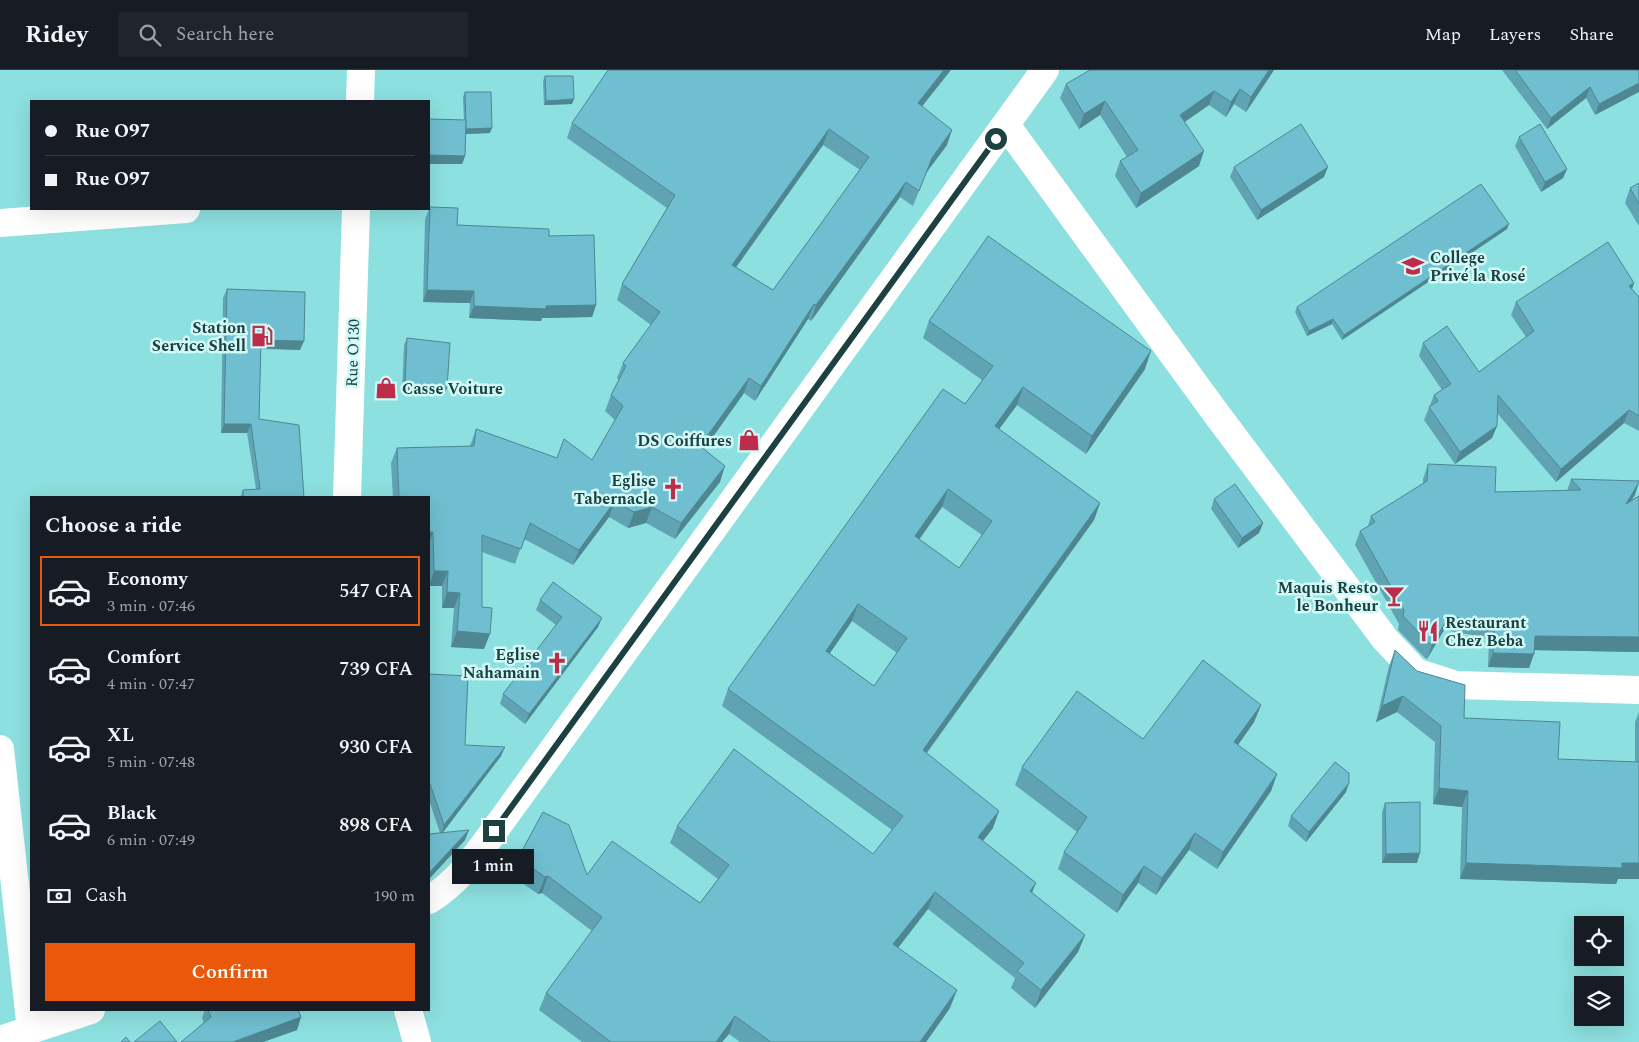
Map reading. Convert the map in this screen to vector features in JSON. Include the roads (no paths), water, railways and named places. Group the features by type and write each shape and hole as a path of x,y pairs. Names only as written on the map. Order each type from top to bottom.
{"street":[{"path":"360,100 361,70"},
{"path":"430,899 444,891 462,875 1045,70"},
{"path":"1006,125 1215,412 1361,607 1385,639 1416,672 1456,685 1639,690"},
{"path":"0,223 173,210"},
{"name":"Rue O130","path":"347,496 356,210"},
{"path":"0,749 31,1030"},
{"path":"0,1040 88,1011"},
{"path":"408,1011 417,1042"}],"place":[{"name":"College Privé la Rosé","path":"1413,266"},
{"name":"Station Service Shell","path":"262,336"},
{"name":"Casse Voiture","path":"386,388"},
{"name":"DS Coiffures","path":"749,440"},
{"name":"Eglise Tabernacle","path":"673,489"},
{"name":"Maquis Resto le Bonheur","path":"1394,596"},
{"name":"Restaurant Chez Beba","path":"1428,631"},
{"name":"Eglise Nahamain","path":"557,663"}]}
